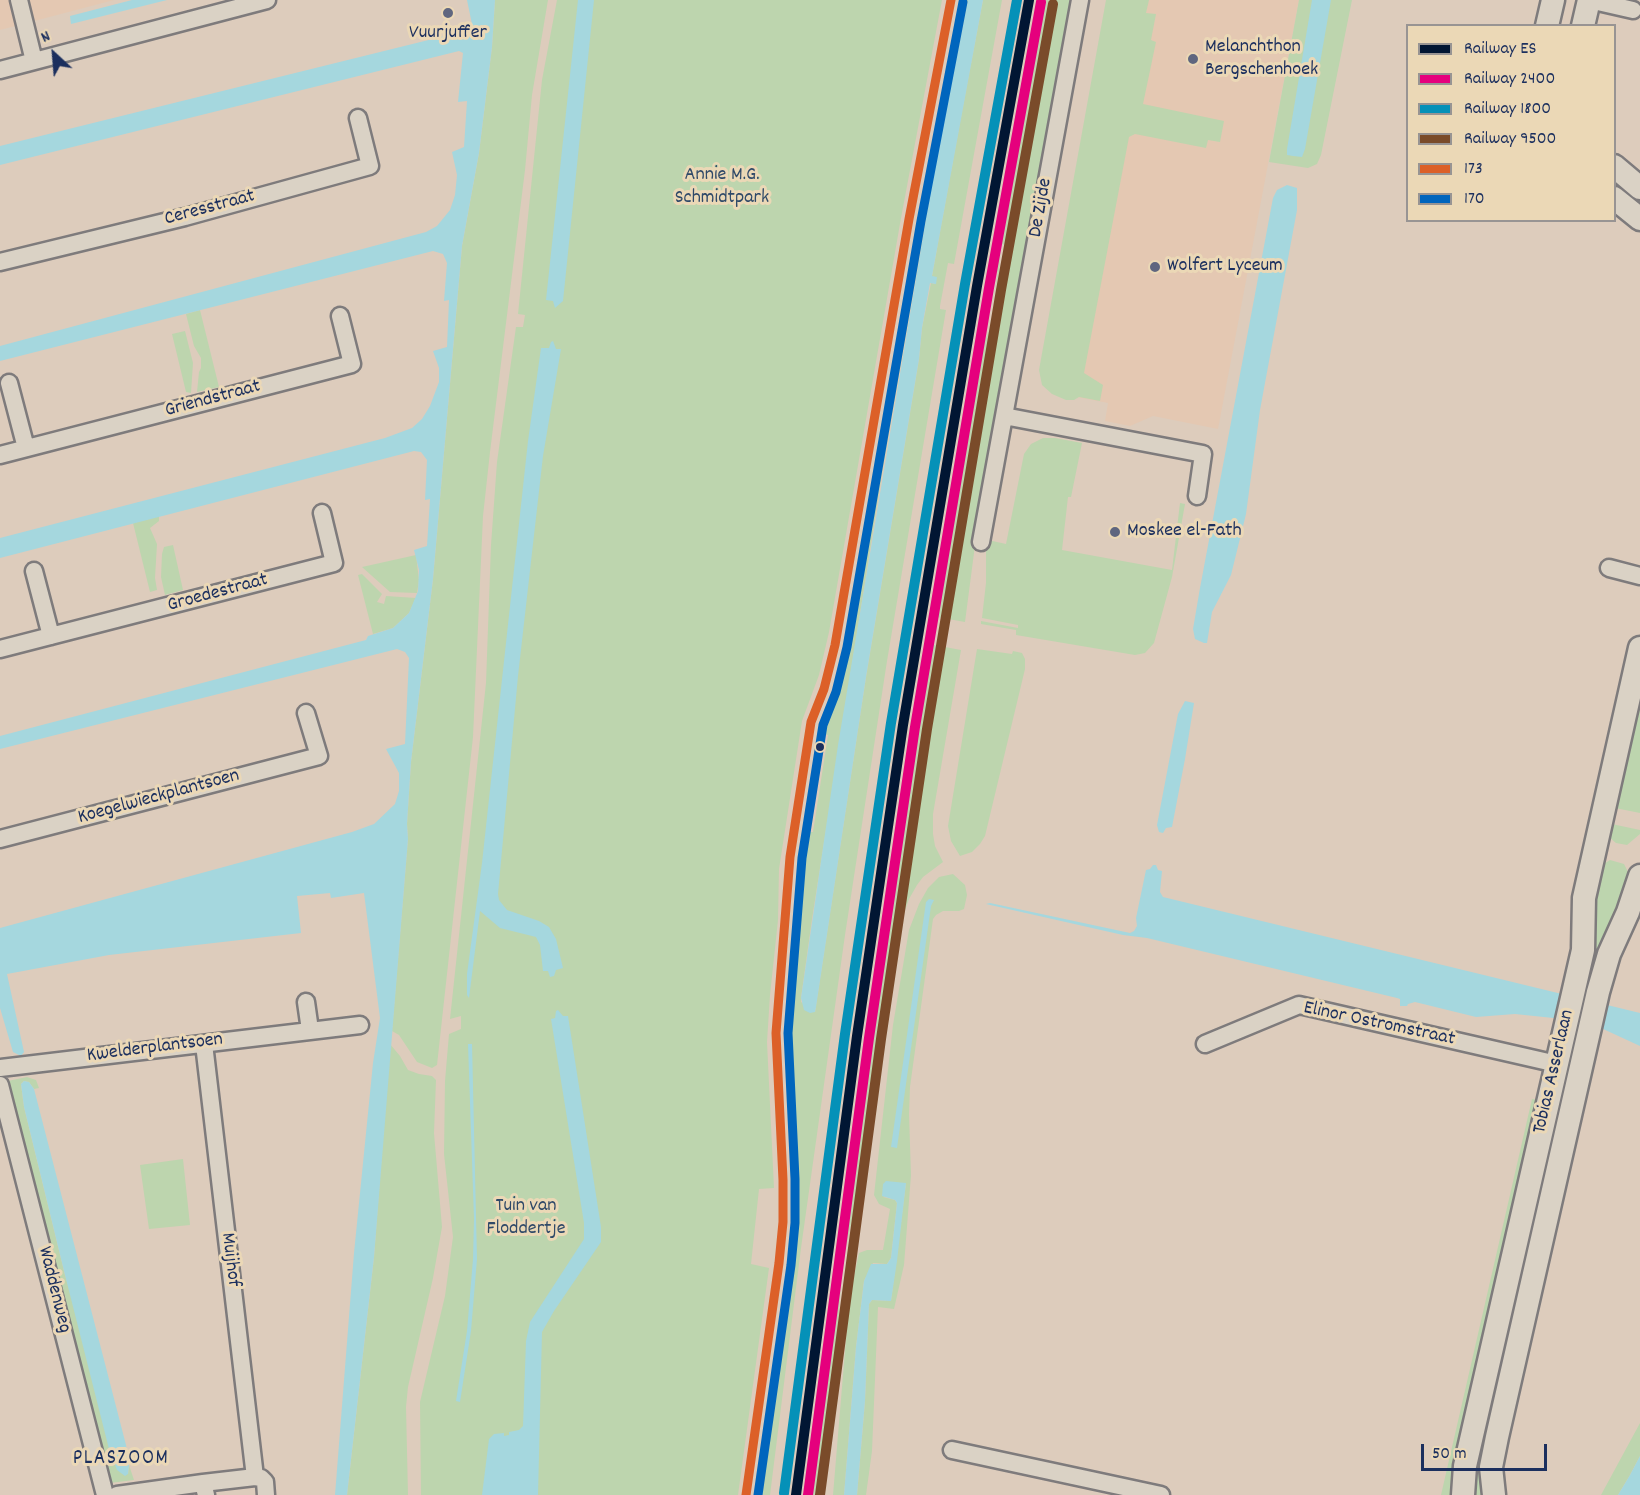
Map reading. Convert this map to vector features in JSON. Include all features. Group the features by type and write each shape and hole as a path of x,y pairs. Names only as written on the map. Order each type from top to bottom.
{"street":[{"path":"19,0 34,61"},
{"path":"0,70 267,0"},
{"name":"De Zijde","path":"981,542 1080,0"},
{"path":"1547,24 1553,0"},
{"path":"1583,24 1589,0 1633,10"},
{"name":"Ceresstraat","path":"0,262 185,217 370,166 358,118"},
{"path":"1616,167 1640,188"},
{"path":"1616,200 1640,219"},
{"name":"Griendstraat","path":"0,455 352,364 340,316"},
{"path":"9,383 26,448"},
{"path":"1004,416 1203,454 1197,495"},
{"name":"Groedestraat","path":"0,649 334,563 322,513"},
{"path":"1609,568 1640,576"},
{"path":"34,571 51,636"},
{"name":"Tobias Asserlaan","path":"1463,1495 1465,1466 1583,950 1584,898 1587,880 1640,648"},
{"name":"Koegelwieckplantsoen","path":"0,839 319,756 306,713"},
{"name":"Tobias Asserlaan","path":"1494,1495 1491,1467 1497,1437 1598,992 1609,954 1628,912 1640,876"},
{"path":"306,1002 310,1030"},
{"name":"Elinor Ostromstraat","path":"1205,1044 1299,1005 1557,1064"},
{"name":"Kwelderplantsoen","path":"0,1068 360,1025"},
{"name":"Muijhof","path":"204,1044 255,1477 265,1482 266,1495"},
{"name":"Waddenweg","path":"0,1085 105,1495"},
{"path":"952,1450 1161,1495"},
{"path":"117,1495 205,1489 255,1477"}],"shaded area":[{"path":"0,0 114,0 0,30"},
{"name":"Wolfert Lyceum","path":"1109,0 1299,0 1218,429 1153,416 1130,426 1105,421 1108,403 1061,394"}],"green space":[{"path":"495,0 548,0 532,95 483,516 473,737 437,1065 432,1068 417,1062 399,1035 392,1031 408,839 411,762 433,579 462,246 479,153 492,47"},
{"name":"Annie M.G. Schmidtpark","path":"557,0 942,0 901,218 829,632 819,675 802,721 779,869 778,920 767,1042 774,1188 759,1189 751,1264 769,1268 738,1495 421,1495 420,1402 445,1296 453,1237 444,1154 445,1081 449,1034 461,1029 461,1016 450,1019 486,683 491,545 497,462 516,327 523,327 525,315 518,314 542,80"},
{"path":"961,0 968,0 933,177 883,468 812,919 801,1002 815,1012 866,677 919,359 922,328 931,283 935,284 932,276 983,0 1002,0 954,264 948,263 940,306 940,309 946,310 887,661 845,935 801,1248 770,1495 756,1495 790,1255 794,1206 786,1053 800,852 803,832 813,832 828,735 818,733 839,674 899,326"},
{"path":"1042,0 1073,0 980,507 965,622 937,617 983,345 994,319 1002,274 1002,258 1006,245 1001,244 999,272 991,310 998,272 992,271"},
{"path":"1106,0 1149,0 1146,13 1156,14 1151,40 1156,42 1143,104 1224,121 1220,142 1208,140 1206,148 1135,134 1129,137 1084,373 1103,385 1100,401 1079,397 1066,400 1052,394 1042,385 1039,370"},
{"path":"1299,0 1352,0 1321,155 1317,164 1308,168 1269,162"},
{"path":"200,310 219,387 197,392 201,358 194,346 186,314"},
{"path":"185,331 193,363 191,393 186,392 172,334"},
{"path":"1043,438 1082,443 1071,497 1068,497 1062,550 1172,570 1180,503 1185,504 1172,577 1154,643 1145,653 1135,655 1016,635 1016,630 981,624 981,621 1018,628 1018,625 982,618 986,583 986,548 988,540 1006,544 1024,454 1031,444"},
{"path":"159,516 159,521 150,528 157,544 155,578 157,590 150,592 133,523"},
{"path":"173,545 183,590 165,595 161,577 162,554 164,547"},
{"path":"416,555 419,580 417,593 390,592 362,567"},
{"path":"362,574 382,594 377,602 384,604 386,596 416,598 409,613 393,628 373,634 358,575"},
{"path":"929,644 961,650 933,814 935,846 943,862 923,877 917,885 909,899 895,938 856,1201 843,1261 824,1495 809,1495 865,1064"},
{"path":"977,649 1012,654 1013,651 1022,653 1025,659 1025,669 985,836 972,852 960,856 951,841 948,826"},
{"path":"1640,669 1640,813 1615,808"},
{"path":"1607,823 1640,830 1640,834 1627,845 1616,843 1609,837"},
{"path":"1610,860 1624,864 1629,874 1591,1001 1578,998 1589,926 1602,865"},
{"path":"953,874 965,885 967,895 964,909 943,911 933,919 910,1087 911,1175 904,1265 894,1309 878,1307 872,1451 866,1495 857,1495 865,1401 869,1304 872,1300 891,1301 906,1183 883,1197 895,1200 897,1203 891,1258 887,1264 873,1263 864,1281 856,1347 844,1495 833,1495 849,1303 854,1276 859,1253 867,1250 883,1250 890,1209 879,1204 874,1195 893,1025 909,930 928,888 939,877"},
{"path":"390,1044 408,1070 432,1076 436,1080 434,1133 442,1227 408,1387 406,1407 408,1495 347,1495 374,1257"},
{"path":"27,1077 36,1080 39,1088 34,1089 29,1082 24,1081 21,1084 24,1107 65,1275 128,1474 129,1465 134,1480 110,1483 7,1088 8,1081"},
{"path":"1532,1099 1544,1101 1458,1495 1441,1495"},
{"path":"1553,1103 1568,1106 1486,1495 1470,1495"},
{"path":"183,1159 190,1225 149,1229 140,1165"},
{"path":"1640,1423 1640,1456 1630,1475 1618,1495 1601,1495"}],"water":[{"path":"132,0 167,0 71,24 70,16"},
{"path":"467,0 495,0 492,47 479,153 462,246 433,579 411,762 408,839 374,1257 347,1495 335,1495 354,1253 373,1063 380,1018 364,893 331,898 330,893 297,896 301,933 109,955 7,974 24,1052 21,1056 13,1052 0,1008 0,928 352,832 374,824 395,804 399,791 399,773 386,749 405,744 409,658 405,652 397,649 0,749 0,736 366,640 368,636 393,628 409,613 418,591 419,570 414,550 427,546 430,499 425,500 427,460 421,452 414,451 0,558 0,538 385,438 412,428 422,419 430,406 439,382 439,368 433,351 447,347 449,300 444,301 447,263 443,254 433,251 0,361 0,346 426,232 437,226 450,210 455,195 457,175 452,152 464,147 467,101 458,102 463,53 459,51 0,165 0,146 473,29"},
{"path":"578,0 594,0 563,301 555,308 553,301 546,300"},
{"path":"968,0 983,0 932,276 937,277 936,284 930,283 922,328 919,359 866,677 816,1007 815,1012 810,1013 804,1010 801,998 838,745 933,177"},
{"path":"1312,0 1331,0 1302,157 1287,155 1287,149"},
{"path":"1287,185 1297,188 1297,210 1260,410 1246,514 1231,575 1212,612 1207,643 1204,643 1195,639 1193,629 1200,588 1273,198 1277,190"},
{"path":"553,341 556,349 561,349 543,456 518,676 498,894 499,900 507,910 539,921 549,927 556,939 563,968 556,970 554,976 550,977 548,971 543,971 540,945 536,937 500,928 480,911 469,998 467,974 482,863 528,441 541,348 549,348"},
{"path":"1185,701 1194,703 1185,759 1172,827 1166,828 1163,833 1159,832 1157,825 1178,714"},
{"path":"1153,865 1162,871 1160,892 1163,897 1640,1013 1640,1046 1601,1028 1563,1019 1515,1014 1476,1017 1415,1002 1407,1006 1400,1006 1400,999 1397,998 1147,938 1123,935 986,904 1130,933 1137,926 1136,918 1146,870"},
{"path":"929,899 934,900 931,906 897,1148 891,1147 926,902"},
{"path":"558,1010 563,1016 568,1016 601,1227 601,1242 542,1332 538,1495 482,1495 489,1439 494,1434 509,1435 509,1432 519,1430 523,1426 526,1341 530,1322 584,1239 584,1223 551,1019 555,1018"},
{"path":"468,1044 472,1044 477,1259 471,1331 460,1402 456,1401 467,1331 474,1219"},
{"path":"24,1081 29,1082 34,1089 126,1445 129,1465 128,1474 125,1476 117,1470 109,1449 24,1107 21,1084"},
{"path":"886,1181 906,1183 897,1261 891,1301 872,1300 869,1304 865,1401 857,1495 844,1495 856,1347 864,1281 871,1264 887,1264 891,1258 897,1203 895,1200 882,1196 883,1184"},
{"path":"1640,1456 1640,1495 1618,1495 1630,1475"}],"rail line":[{"name":"1800","path":"784,1493 845,1034 891,723 965,284 1017,0"},
{"name":"ES","path":"796,1495 857,1036 903,725 977,286 1029,0"},
{"name":"2400","path":"808,1495 869,1038 915,727 989,288 1041,2"},
{"name":"9500","path":"820,1495 881,1039 927,729 1001,290 1053,4"}],"transit line":[{"name":"173","path":"746,1495 783,1222 776,1033 790,857 811,722 824,689 835,645 909,219 951,0"},
{"name":"170","path":"758,1495 795,1223 788,1033 802,858 823,725 836,692 847,647 921,221 963,2"}],"place":[{"name":"Vuurjuffer","path":"448,13"},
{"name":"Melanchthon Bergschenhoek","path":"1193,59"},
{"name":"Wolfert Lyceum","path":"1155,267"},
{"name":"Moskee el-Fath","path":"1115,532"}],"district":[{"name":"PLASZOOM","path":"121,1460"}],"park label":[{"name":"Tuin van Floddertje","path":"526,1218"}]}
